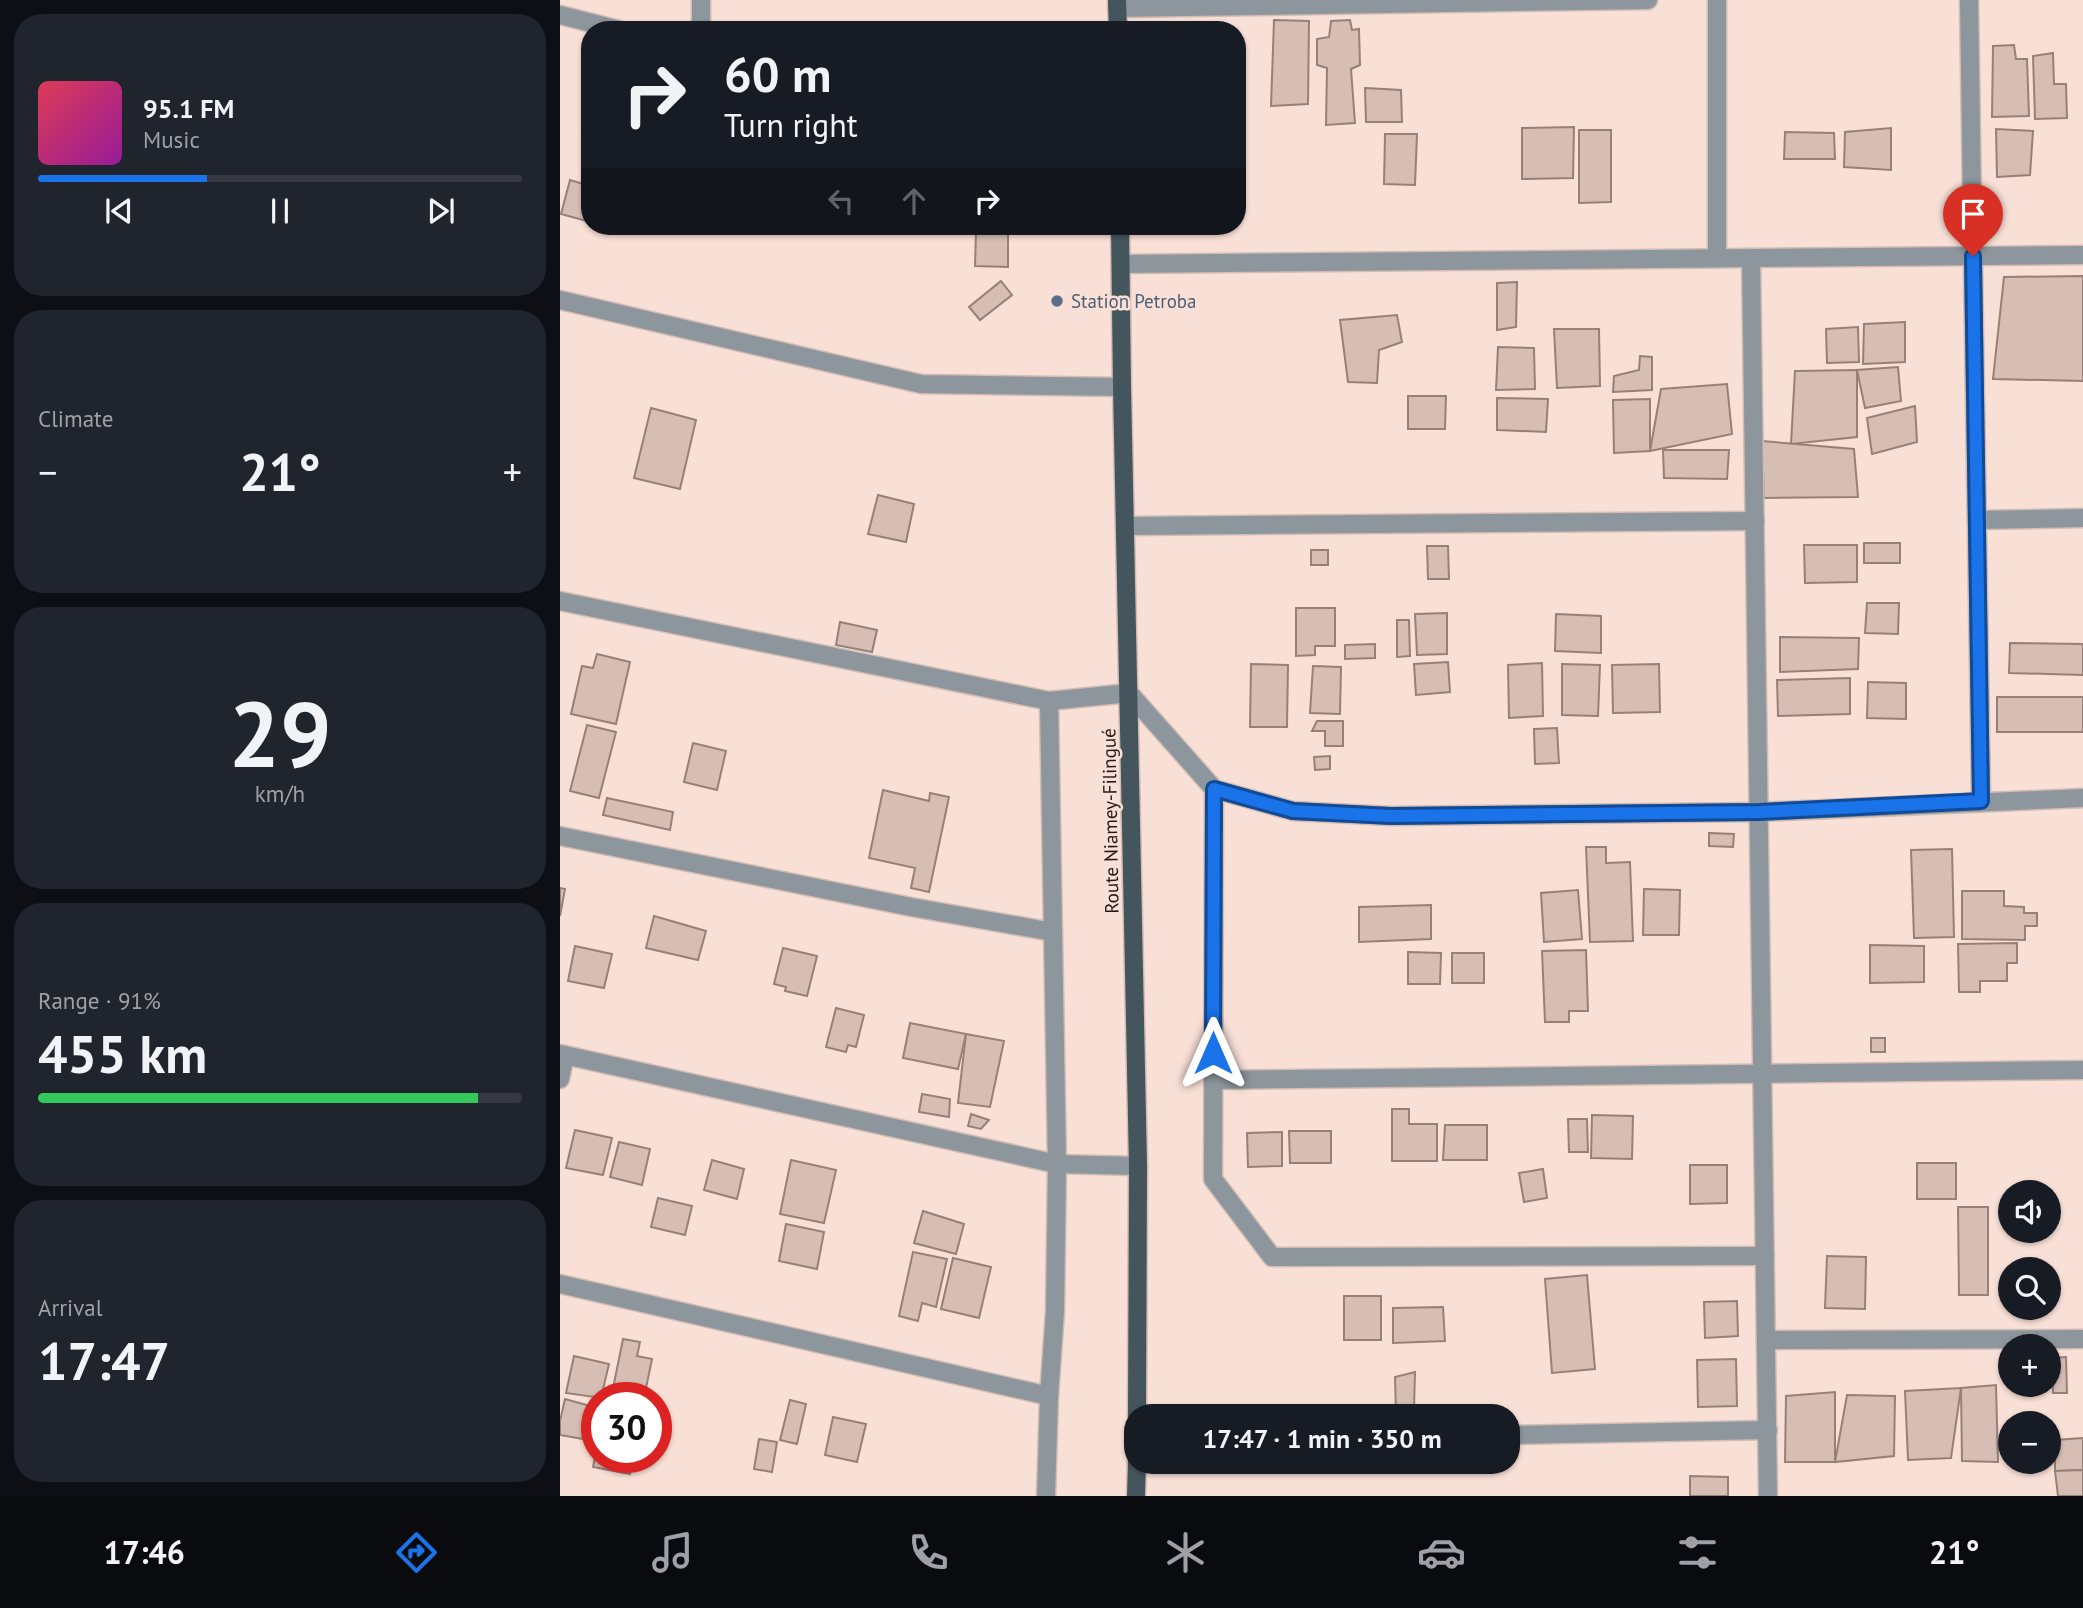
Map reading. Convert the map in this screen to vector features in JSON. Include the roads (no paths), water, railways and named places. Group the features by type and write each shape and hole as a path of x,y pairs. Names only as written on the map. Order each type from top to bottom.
{"main road":[{"name":"Route Niamey-Filingué","path":"1121,235 1138,1166 1137,1404"},
{"path":"1136,1496 1137,1474"}],"street":[{"path":"701,0 701,21"},
{"path":"1117,4 1648,0"},
{"path":"1717,0 1717,258"},
{"path":"1969,0 1981,801"},
{"path":"560,15 584,21"},
{"path":"1121,264 2083,255"},
{"path":"1751,258 1768,1496"},
{"path":"560,300 921,384 1122,387"},
{"path":"1977,520 2083,518"},
{"path":"1125,526 1755,521"},
{"path":"560,601 1049,701 1129,693 1214,789 1293,811 1391,816 1759,812 2083,798"},
{"path":"1045,1496 1055,1311 1057,1164 1049,701"},
{"path":"1214,789 1213,1179 1272,1257 1765,1256"},
{"path":"560,836 911,907 1053,932"},
{"path":"560,1079 563,1054 1057,1164 1138,1166"},
{"path":"1213,1080 2083,1070"},
{"path":"560,1284 1049,1396"},
{"path":"1766,1340 2083,1339"},
{"path":"1520,1435 1768,1430"}],"place":[{"name":"Station Petroba","path":"1057,301"}]}
